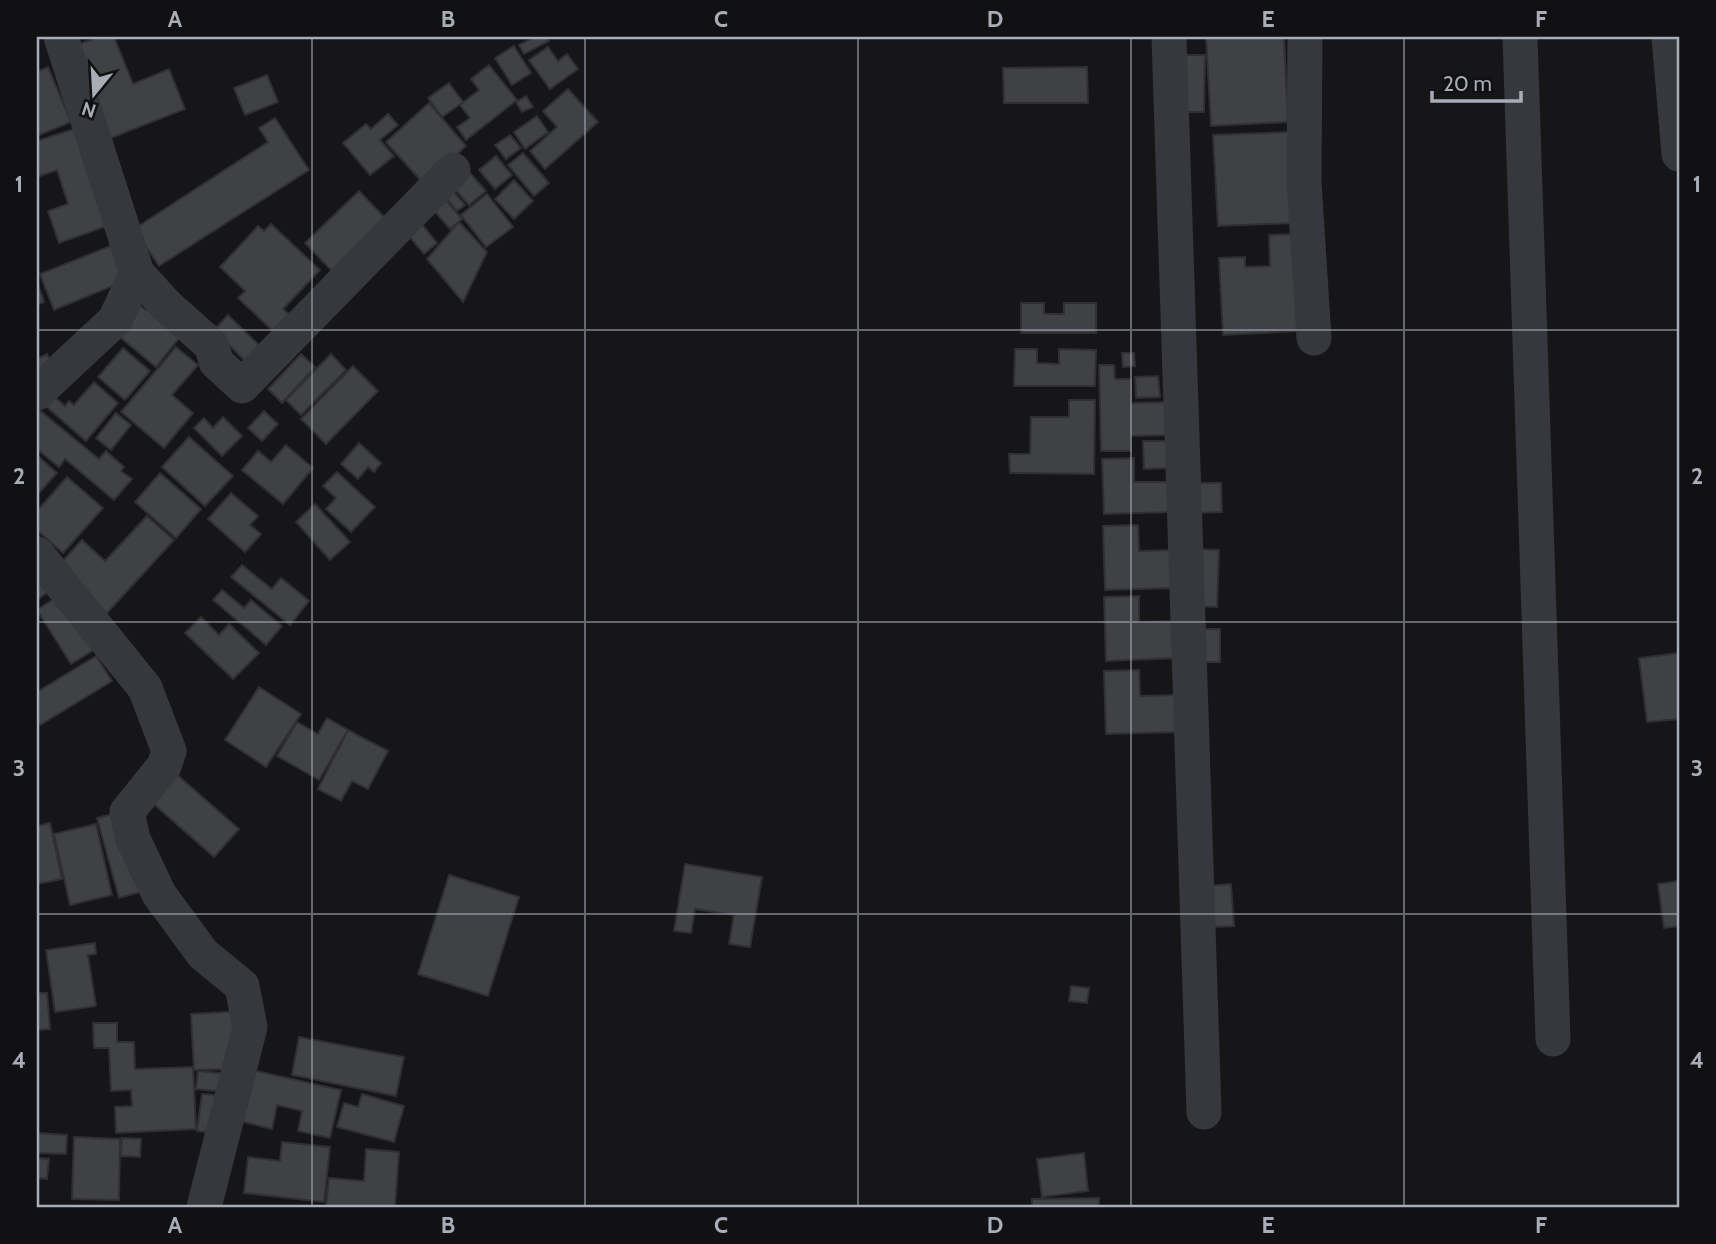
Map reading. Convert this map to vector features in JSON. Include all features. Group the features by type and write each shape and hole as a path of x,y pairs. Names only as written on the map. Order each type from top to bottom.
{"street":[{"path":"61,37 137,273 166,305 212,346 216,362 242,386 453,170"},
{"path":"1169,37 1204,1112"},
{"path":"1305,37 1304,182 1314,338"},
{"path":"1520,37 1552,1039"},
{"path":"1669,37 1679,154"},
{"path":"37,393 115,320 137,273"},
{"path":"37,554 145,688 169,751 164,766 127,812 133,838 159,894 203,954 242,986 250,1027 204,1207"}],"building":[{"path":"98,37 114,37 133,84 169,69 185,109 111,138 74,46"},
{"path":"535,37 547,37 549,41 524,54 519,45"},
{"path":"1206,37 1284,37 1288,122 1211,126"},
{"path":"514,46 531,73 512,85 495,58"},
{"path":"548,47 558,61 567,54 578,69 550,89 529,60"},
{"path":"1180,55 1205,55 1204,112 1180,112"},
{"path":"489,65 517,100 466,140 457,127 470,118 460,105 479,90 471,79"},
{"path":"48,67 71,122 37,136 37,72"},
{"path":"1087,67 1088,103 1004,103 1003,68"},
{"path":"267,75 278,102 245,115 234,88"},
{"path":"449,83 463,102 442,117 428,98"},
{"path":"568,89 598,122 545,169 530,151 557,127 543,111"},
{"path":"526,96 533,107 522,112 516,102"},
{"path":"429,103 466,146 424,184 386,142"},
{"path":"388,114 398,125 380,140 394,156 370,175 343,143 366,124 371,129"},
{"path":"537,116 548,132 525,149 514,132"},
{"path":"275,118 309,170 159,266 134,229 268,142 259,128"},
{"path":"77,128 110,225 59,243 48,211 68,204 57,170 37,177 37,141"},
{"path":"1290,132 1294,223 1218,226 1213,135"},
{"path":"510,135 521,148 506,159 495,145"},
{"path":"523,153 549,183 534,196 508,165"},
{"path":"496,156 512,175 495,189 479,170"},
{"path":"468,171 486,191 469,205 451,185"},
{"path":"514,180 533,201 514,219 495,199"},
{"path":"450,188 465,205 457,211 443,194"},
{"path":"359,191 389,222 335,274 305,243"},
{"path":"487,194 513,227 486,247 461,215"},
{"path":"444,198 462,219 450,229 432,208"},
{"path":"417,218 437,243 424,254 404,230"},
{"path":"459,222 487,252 463,302 427,259"},
{"path":"271,224 320,270 283,309 289,314 273,331 238,298 245,291 220,267 258,226 264,231"},
{"path":"1294,234 1299,331 1223,335 1219,258 1245,257 1245,267 1270,266 1269,235"},
{"path":"113,245 127,280 54,310 40,274"},
{"path":"37,282 44,302 37,305"},
{"path":"151,303 185,331 156,367 114,332 138,304 146,310"},
{"path":"1021,303 1044,303 1044,314 1064,314 1064,303 1096,303 1096,333 1021,333"},
{"path":"228,315 261,347 246,362 214,330"},
{"path":"176,347 198,365 172,395 193,413 164,448 121,412"},
{"path":"123,348 150,371 125,400 98,377"},
{"path":"1015,349 1037,349 1037,363 1059,364 1059,349 1096,350 1095,386 1014,386"},
{"path":"1122,353 1134,353 1135,366 1123,367"},
{"path":"47,354 54,368 37,377 37,359"},
{"path":"301,354 315,367 282,403 268,389"},
{"path":"331,354 346,370 301,415 286,400"},
{"path":"1099,365 1114,365 1115,379 1131,379 1131,403 1169,402 1169,435 1131,436 1131,451 1101,451"},
{"path":"353,366 378,391 326,444 301,419"},
{"path":"1158,376 1160,397 1136,398 1135,377"},
{"path":"94,382 118,403 86,441 41,402 50,393 65,406 69,401 74,405"},
{"path":"1069,400 1095,400 1094,474 1010,473 1009,454 1030,454 1031,417 1069,417"},
{"path":"38,409 99,459 106,451 124,467 121,471 132,479 114,500 65,459 59,467 37,449"},
{"path":"264,411 278,424 262,441 248,428"},
{"path":"116,413 131,425 111,450 96,438"},
{"path":"223,417 242,436 222,456 194,428 204,418 213,428"},
{"path":"189,437 233,476 205,506 162,467"},
{"path":"1143,441 1174,441 1174,468 1144,469"},
{"path":"359,443 381,463 374,472 368,467 358,479 341,464"},
{"path":"286,445 313,468 283,504 242,470 258,451 271,462"},
{"path":"37,457 57,473 37,495"},
{"path":"1134,458 1134,482 1171,482 1172,512 1104,514 1102,459"},
{"path":"337,472 375,507 351,532 326,509 336,498 323,486"},
{"path":"160,473 201,509 176,538 135,502"},
{"path":"67,477 103,508 63,553 37,530 37,511"},
{"path":"1196,483 1221,483 1222,512 1197,513"},
{"path":"231,493 258,516 250,525 261,534 245,552 208,519"},
{"path":"315,504 350,542 330,560 296,522"},
{"path":"147,516 174,540 106,614 56,568 82,540 105,561"},
{"path":"1138,525 1139,551 1175,550 1176,588 1105,590 1103,526"},
{"path":"1194,549 1219,550 1217,607 1193,606"},
{"path":"242,565 272,589 281,578 309,601 290,625 231,577"},
{"path":"37,567 52,589 37,600"},
{"path":"222,590 244,608 251,600 282,626 266,645 213,600"},
{"path":"63,593 97,648 71,664 37,610"},
{"path":"1139,596 1139,622 1176,621 1177,658 1106,661 1104,597"},
{"path":"201,617 219,635 229,624 259,653 233,679 185,633"},
{"path":"1196,629 1220,629 1220,662 1195,662"},
{"path":"1679,653 1679,719 1647,722 1639,658"},
{"path":"96,656 112,681 40,725 37,720 37,692"},
{"path":"1139,670 1140,696 1177,695 1178,732 1106,734 1104,671"},
{"path":"259,687 301,714 266,767 225,740"},
{"path":"327,718 348,730 319,780 277,756 297,722 318,734"},
{"path":"348,730 388,751 368,789 352,781 341,801 318,789"},
{"path":"174,772 239,829 214,857 149,800"},
{"path":"124,811 147,890 119,898 97,818"},
{"path":"50,823 62,879 37,884 37,826"},
{"path":"96,824 112,895 70,905 54,834"},
{"path":"685,864 762,877 750,947 729,944 734,915 695,909 691,933 674,931"},
{"path":"449,875 519,897 488,996 418,974"},
{"path":"1679,881 1679,926 1664,928 1658,884"},
{"path":"1231,884 1234,926 1211,927 1208,886"},
{"path":"95,943 96,954 88,955 96,1006 55,1012 46,950"},
{"path":"1071,986 1089,988 1087,1003 1069,1001"},
{"path":"37,993 47,993 50,1029 37,1030"},
{"path":"244,1011 231,1069 194,1070 191,1014"},
{"path":"93,1023 117,1023 117,1042 134,1042 135,1069 193,1067 196,1129 116,1133 115,1107 132,1106 131,1090 111,1091 109,1048 94,1048"},
{"path":"299,1037 404,1057 396,1096 292,1075"},
{"path":"247,1069 341,1090 330,1138 298,1131 302,1111 277,1105 272,1129 236,1120"},
{"path":"198,1071 229,1074 227,1092 196,1089"},
{"path":"202,1094 221,1096 216,1133 197,1131"},
{"path":"362,1094 404,1106 394,1142 337,1127 344,1103 358,1107"},
{"path":"37,1133 67,1135 66,1154 37,1153"},
{"path":"74,1137 120,1139 119,1200 72,1199"},
{"path":"122,1138 141,1139 140,1157 121,1156"},
{"path":"282,1142 330,1147 324,1202 244,1193 248,1157 280,1161"},
{"path":"366,1149 399,1152 395,1207 326,1207 329,1178 364,1181"},
{"path":"1084,1153 1088,1191 1042,1197 1037,1159"},
{"path":"37,1158 49,1159 47,1179 37,1178"},
{"path":"1099,1198 1099,1207 1032,1207 1032,1199"}]}
